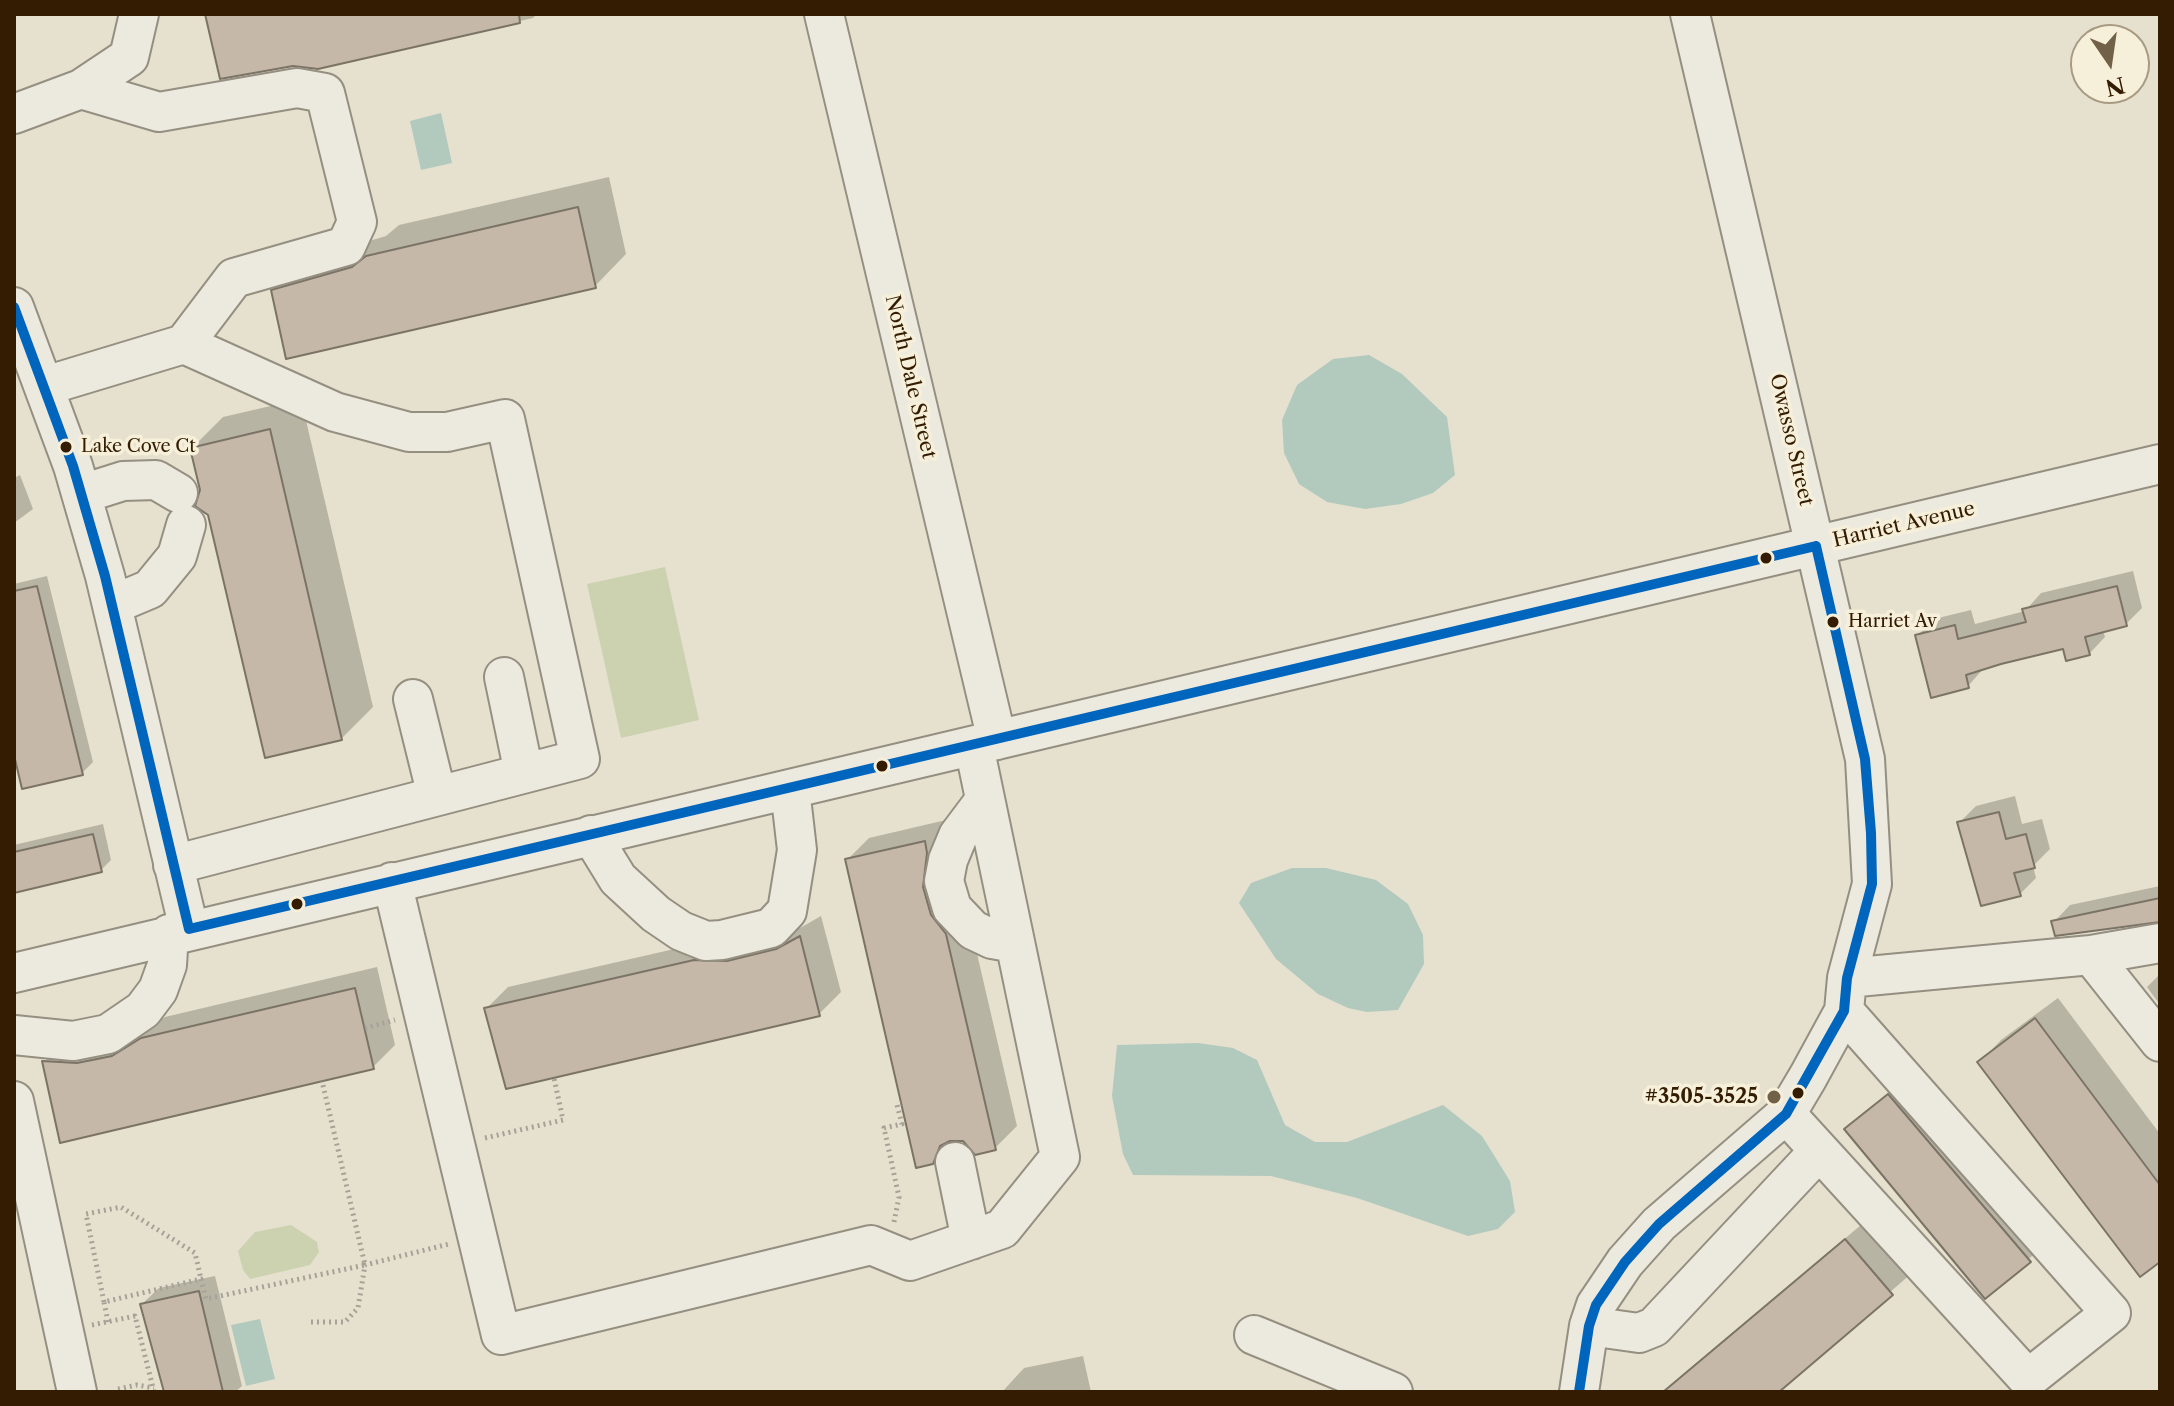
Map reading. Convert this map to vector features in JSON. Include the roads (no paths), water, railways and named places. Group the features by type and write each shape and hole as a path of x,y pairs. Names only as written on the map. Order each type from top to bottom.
{"street":[{"path":"14,114 81,89 129,57 139,14"},
{"name":"North Dale Street","path":"824,14 986,743 985,800 1060,1157 1002,1229 971,1240"},
{"name":"Owasso Street","path":"1579,1392 1589,1326 1596,1305 1625,1262 1659,1224 1786,1114 1846,995 1872,884 1865,759 1690,14"},
{"path":"81,89 159,112 297,88 325,93 357,222 346,246 234,278 184,344"},
{"path":"14,307 32,370 82,494 112,605 173,865 179,932 158,990 143,1010 108,1034 73,1041 14,1035"},
{"path":"32,370 184,344 335,412 409,432 447,432 505,419 580,759 173,865"},
{"name":"Harriet Avenue","path":"14,973 2160,464"},
{"path":"82,494 123,481 156,480 182,509 177,556 150,589 112,605"},
{"path":"504,677 524,773"},
{"path":"413,699 437,796"},
{"path":"591,835 618,879 656,914 681,931 706,941 722,940 771,928 787,911 797,850 790,789"},
{"path":"985,800 958,836 948,860 944,881 952,908 973,930 992,939 1015,943"},
{"path":"392,882 501,1335 871,1245 910,1261 971,1240 955,1162"},
{"path":"1846,995 2160,943"},
{"path":"2091,955 2160,1042"},
{"path":"1786,1114 2028,1379 2111,1313 1846,995"},
{"path":"14,1101 20,1160 77,1392"},
{"path":"1589,1326 1639,1333 1654,1327 1819,1151"},
{"path":"1254,1335 1393,1392"}],"place":[{"name":"Lake Cove Ct","path":"66,447"},
{"name":"Harriet Av","path":"1833,622"},
{"name":"#3505-3525","path":"1774,1097"}]}
